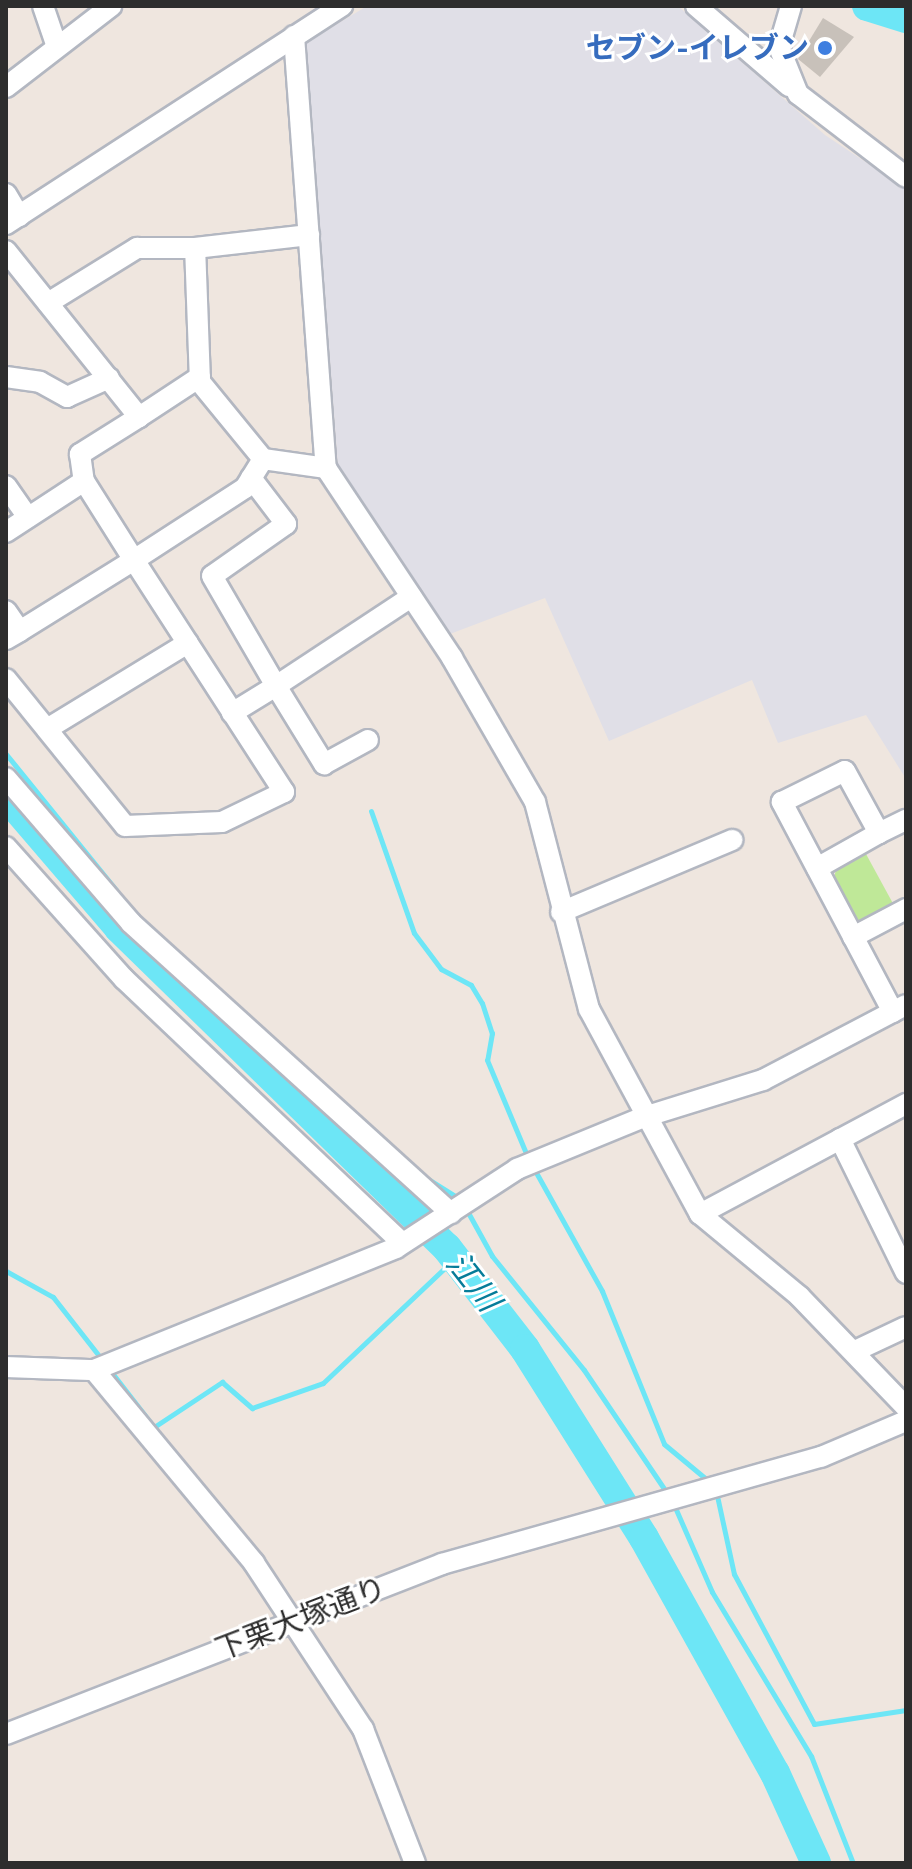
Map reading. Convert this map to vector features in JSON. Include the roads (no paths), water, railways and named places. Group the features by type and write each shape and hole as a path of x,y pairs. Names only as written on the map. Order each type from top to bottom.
{"street":[{"path":"43,6 57,47"},
{"path":"6,87 111,6"},
{"path":"6,194 13,220 294,36 309,15 342,6"},
{"path":"696,6 798,94 906,177"},
{"path":"791,6 779,47 798,94"},
{"path":"294,36 326,468 411,597 535,802 561,912 589,1009 644,1117 700,1214 855,1351 906,1407"},
{"path":"48,303 137,248 195,248 309,235"},
{"path":"195,248 200,377 263,459 326,468"},
{"path":"6,251 139,417"},
{"path":"6,377 40,382 67,397 109,378"},
{"path":"6,679 125,826 222,822 284,792 84,481 80,454 200,377"},
{"path":"6,611 13,635 134,560 251,478 263,459"},
{"path":"251,478 286,524 212,576 324,764 368,740"},
{"path":"6,532 84,481"},
{"path":"6,486 28,517"},
{"path":"232,713 411,597"},
{"path":"47,729 188,643"},
{"path":"6,1367 94,1370 402,1243 517,1169 644,1117 763,1080 899,1009 853,937 782,802 845,771 879,833"},
{"path":"6,778 131,923 449,1214"},
{"path":"817,868 906,820"},
{"path":"561,912 732,840"},
{"path":"6,847 124,979 402,1243"},
{"path":"853,937 906,909"},
{"path":"700,1214 906,1104"},
{"path":"840,1139 906,1273"},
{"path":"855,1351 906,1327"},
{"path":"94,1370 254,1563 288,1623 363,1729 415,1863"},
{"name":"下栗大塚通り","path":"6,1734 442,1564 821,1457 906,1421"}],"waterway":[{"path":"867,6 906,18"},
{"path":"6,754 116,890"},
{"name":"江川","path":"6,796 119,928 447,1248 525,1349 644,1538 775,1773 816,1863"},
{"path":"371,811 414,933 441,969 471,985 482,1003 492,1033 487,1060 528,1158"},
{"path":"533,1167 602,1291 664,1444 711,1483"},
{"path":"425,1177 460,1199"},
{"path":"465,1207 492,1256 584,1370 669,1496"},
{"path":"109,1369 154,1427 222,1382 252,1408 323,1383 455,1258"},
{"path":"6,1271 53,1297 103,1361"},
{"path":"716,1491 734,1574 814,1724 906,1710"},
{"path":"674,1505 712,1592 811,1756 853,1863"}],"place":[{"name":"セブン-イレブン","path":"825,48"}]}
